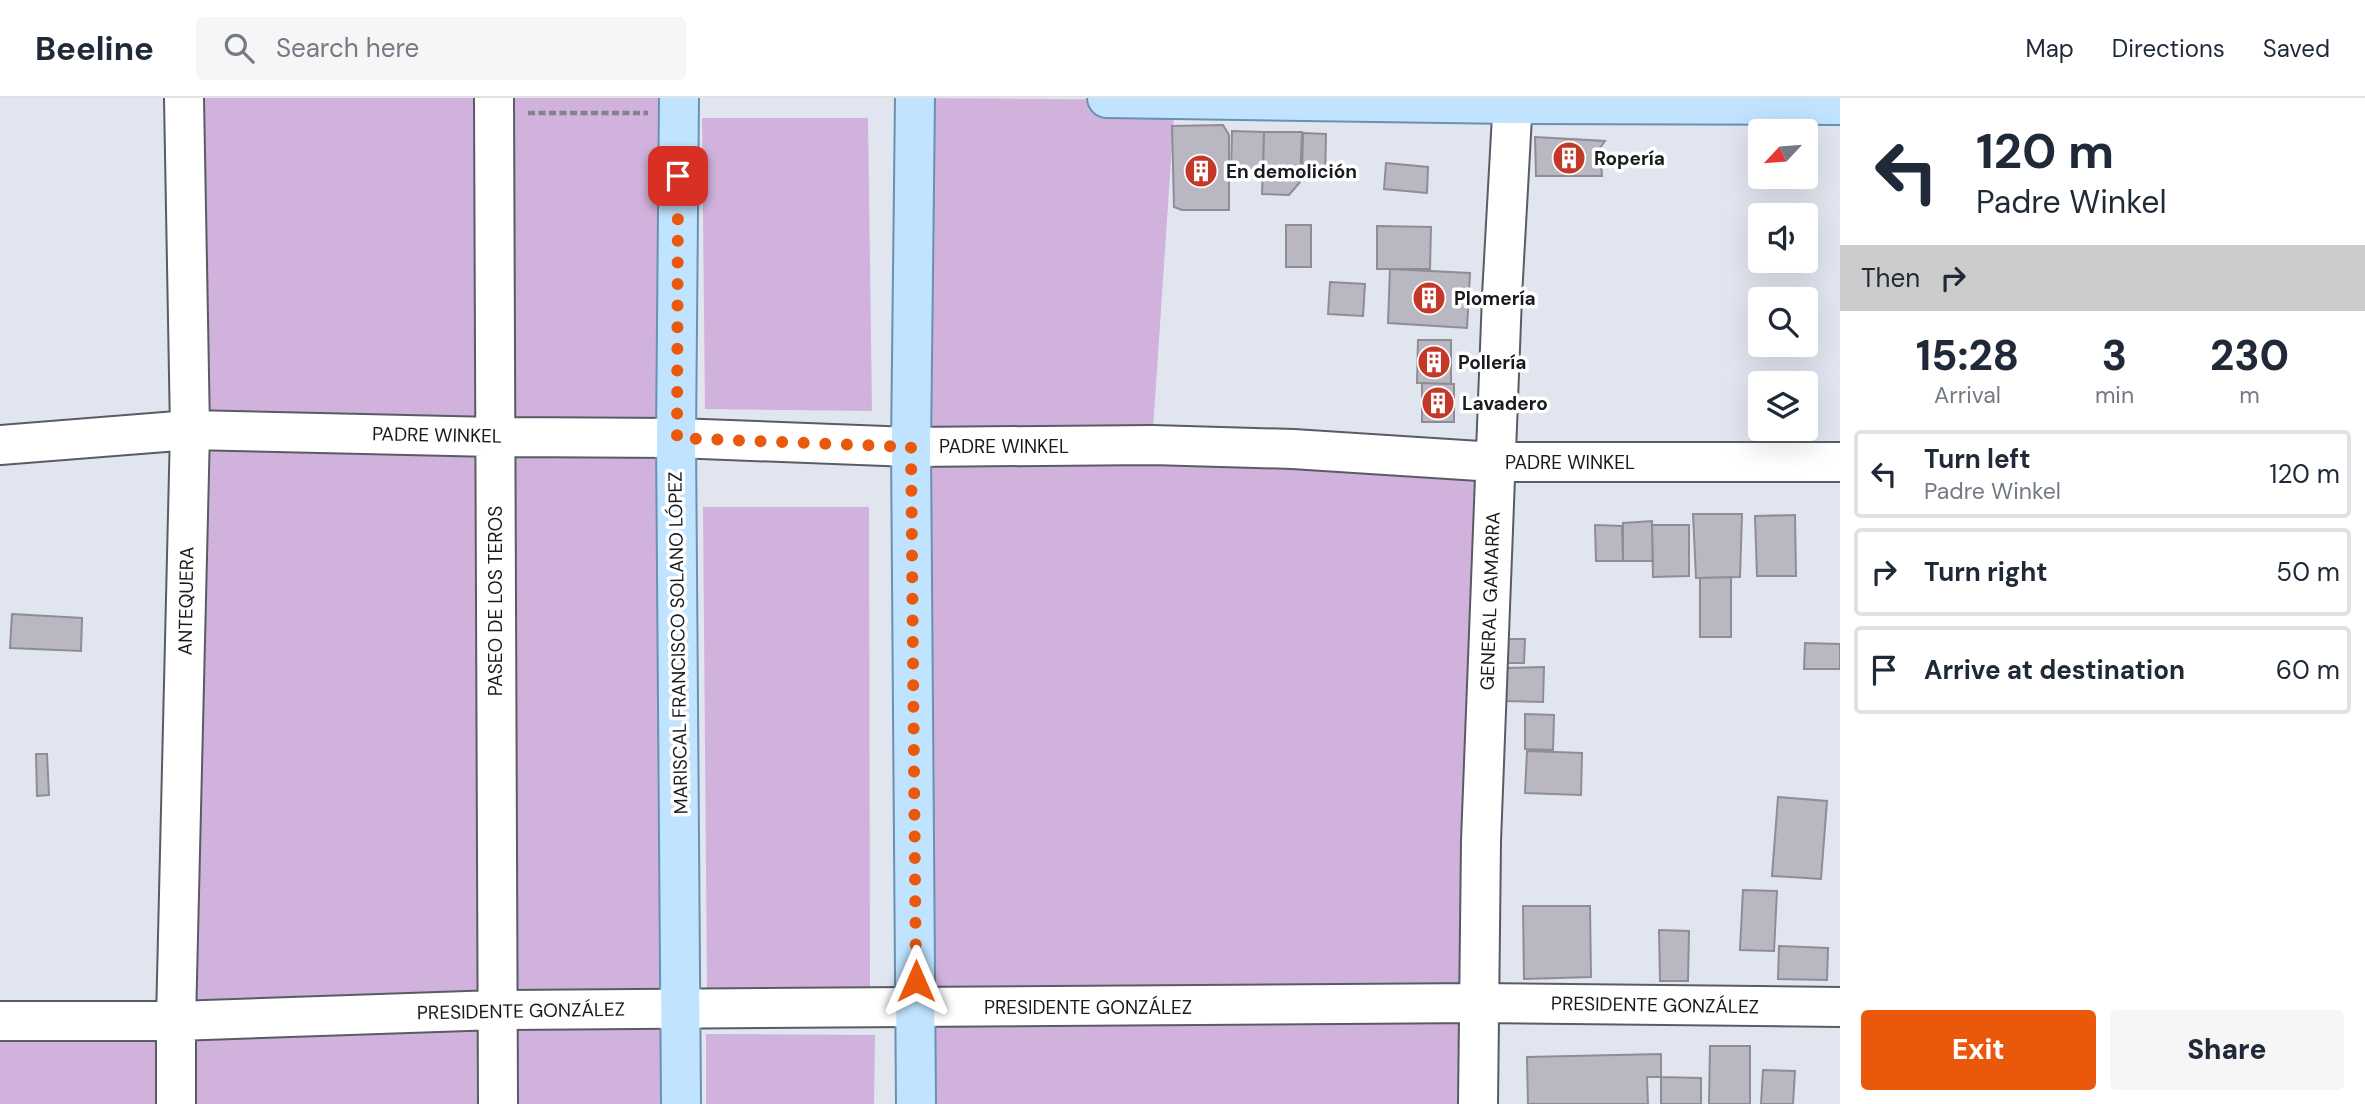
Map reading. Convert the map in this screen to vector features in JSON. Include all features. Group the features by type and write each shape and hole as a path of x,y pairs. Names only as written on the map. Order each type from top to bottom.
{"main road":[{"path":"915,98 911,447 916,1104"},
{"path":"1107,98 1840,105"},
{"name":"MARISCAL FRANCISCO SOLANO LÓPEZ","path":"668,106 677,438 681,1104"}],"street":[{"name":"ANTEQUERA","path":"176,1104 190,430 184,98"},
{"name":"GENERAL GAMARRA","path":"1478,1104 1481,841 1495,462 1513,101"},
{"name":"PASEO DE LOS TEROS","path":"494,106 498,1104"},
{"name":"PADRE WINKEL","path":"0,445 190,430 677,438 911,447 1152,445 1293,449 1495,462 1840,462"},
{"name":"PRESIDENTE GONZÁLEZ","path":"0,1021 176,1021 497,1010 1479,1003 1840,1007"}],"path":[{"path":"494,106 668,106"}],"shaded area":[{"path":"184,98 679,98 681,1104 0,1104 0,1021 175,1021"},
{"path":"915,98 1175,100 1152,444 1495,462 1478,1104 916,1104"},
{"path":"702,118 868,118 872,411 705,409"},
{"path":"703,507 869,507 870,987 707,988"},
{"path":"706,1034 875,1035 874,1104 706,1104"}],"building":[{"name":"En demolición","path":"1223,125 1229,135 1229,210 1182,210 1174,207 1172,126"},
{"path":"1232,131 1264,132 1263,176 1231,176"},
{"path":"1264,132 1302,132 1300,182 1289,195 1262,194"},
{"path":"1303,133 1326,134 1325,180 1302,180"},
{"name":"Ropería","path":"1535,137 1605,141 1600,148 1602,176 1536,176"},
{"path":"1386,163 1428,167 1427,193 1384,189"},
{"path":"1286,225 1311,225 1311,267 1286,267"},
{"path":"1377,226 1431,227 1430,269 1377,269"},
{"name":"Plomería","path":"1390,269 1470,273 1467,328 1388,323"},
{"path":"1330,282 1365,284 1363,316 1328,314"},
{"name":"Pollería","path":"1418,340 1451,340 1451,384 1417,383"},
{"name":"Lavadero","path":"1422,383 1454,384 1454,422 1422,422"},
{"path":"1693,514 1742,514 1740,577 1696,578"},
{"path":"1795,515 1796,576 1757,576 1755,516"},
{"path":"1652,521 1653,561 1623,561 1623,523"},
{"path":"1595,525 1622,526 1623,561 1596,561"},
{"path":"1652,525 1689,525 1689,576 1653,577"},
{"path":"1731,577 1731,637 1700,637 1700,578"},
{"path":"12,614 82,618 81,651 10,648"},
{"path":"1503,639 1525,639 1524,663 1504,663"},
{"path":"1805,643 1840,644 1840,669 1804,669"},
{"path":"1544,667 1543,702 1501,701 1504,668"},
{"path":"1525,714 1554,715 1553,750 1525,749"},
{"path":"1527,751 1582,753 1581,795 1525,793"},
{"path":"36,754 47,754 49,795 37,796"},
{"path":"1778,797 1827,801 1821,879 1772,876"},
{"path":"1743,890 1777,891 1774,951 1740,950"},
{"path":"1523,906 1590,906 1591,977 1524,979"},
{"path":"1659,930 1689,931 1688,981 1660,981"},
{"path":"1779,946 1828,948 1827,980 1778,979"},
{"path":"1710,1046 1750,1046 1750,1104 1709,1104"},
{"path":"1661,1054 1661,1077 1647,1077 1648,1104 1528,1104 1527,1057"},
{"path":"1763,1070 1795,1071 1793,1104 1761,1104"},
{"path":"1661,1077 1701,1078 1701,1104 1661,1104"}],"place":[{"name":"Ropería","path":"1569,158"},
{"name":"En demolición","path":"1201,171"},
{"name":"Plomería","path":"1429,298"},
{"name":"Pollería","path":"1434,362"},
{"name":"Lavadero","path":"1438,403"}],"route":[{"path":"678,176 677,438 911,447 916,981"}]}
